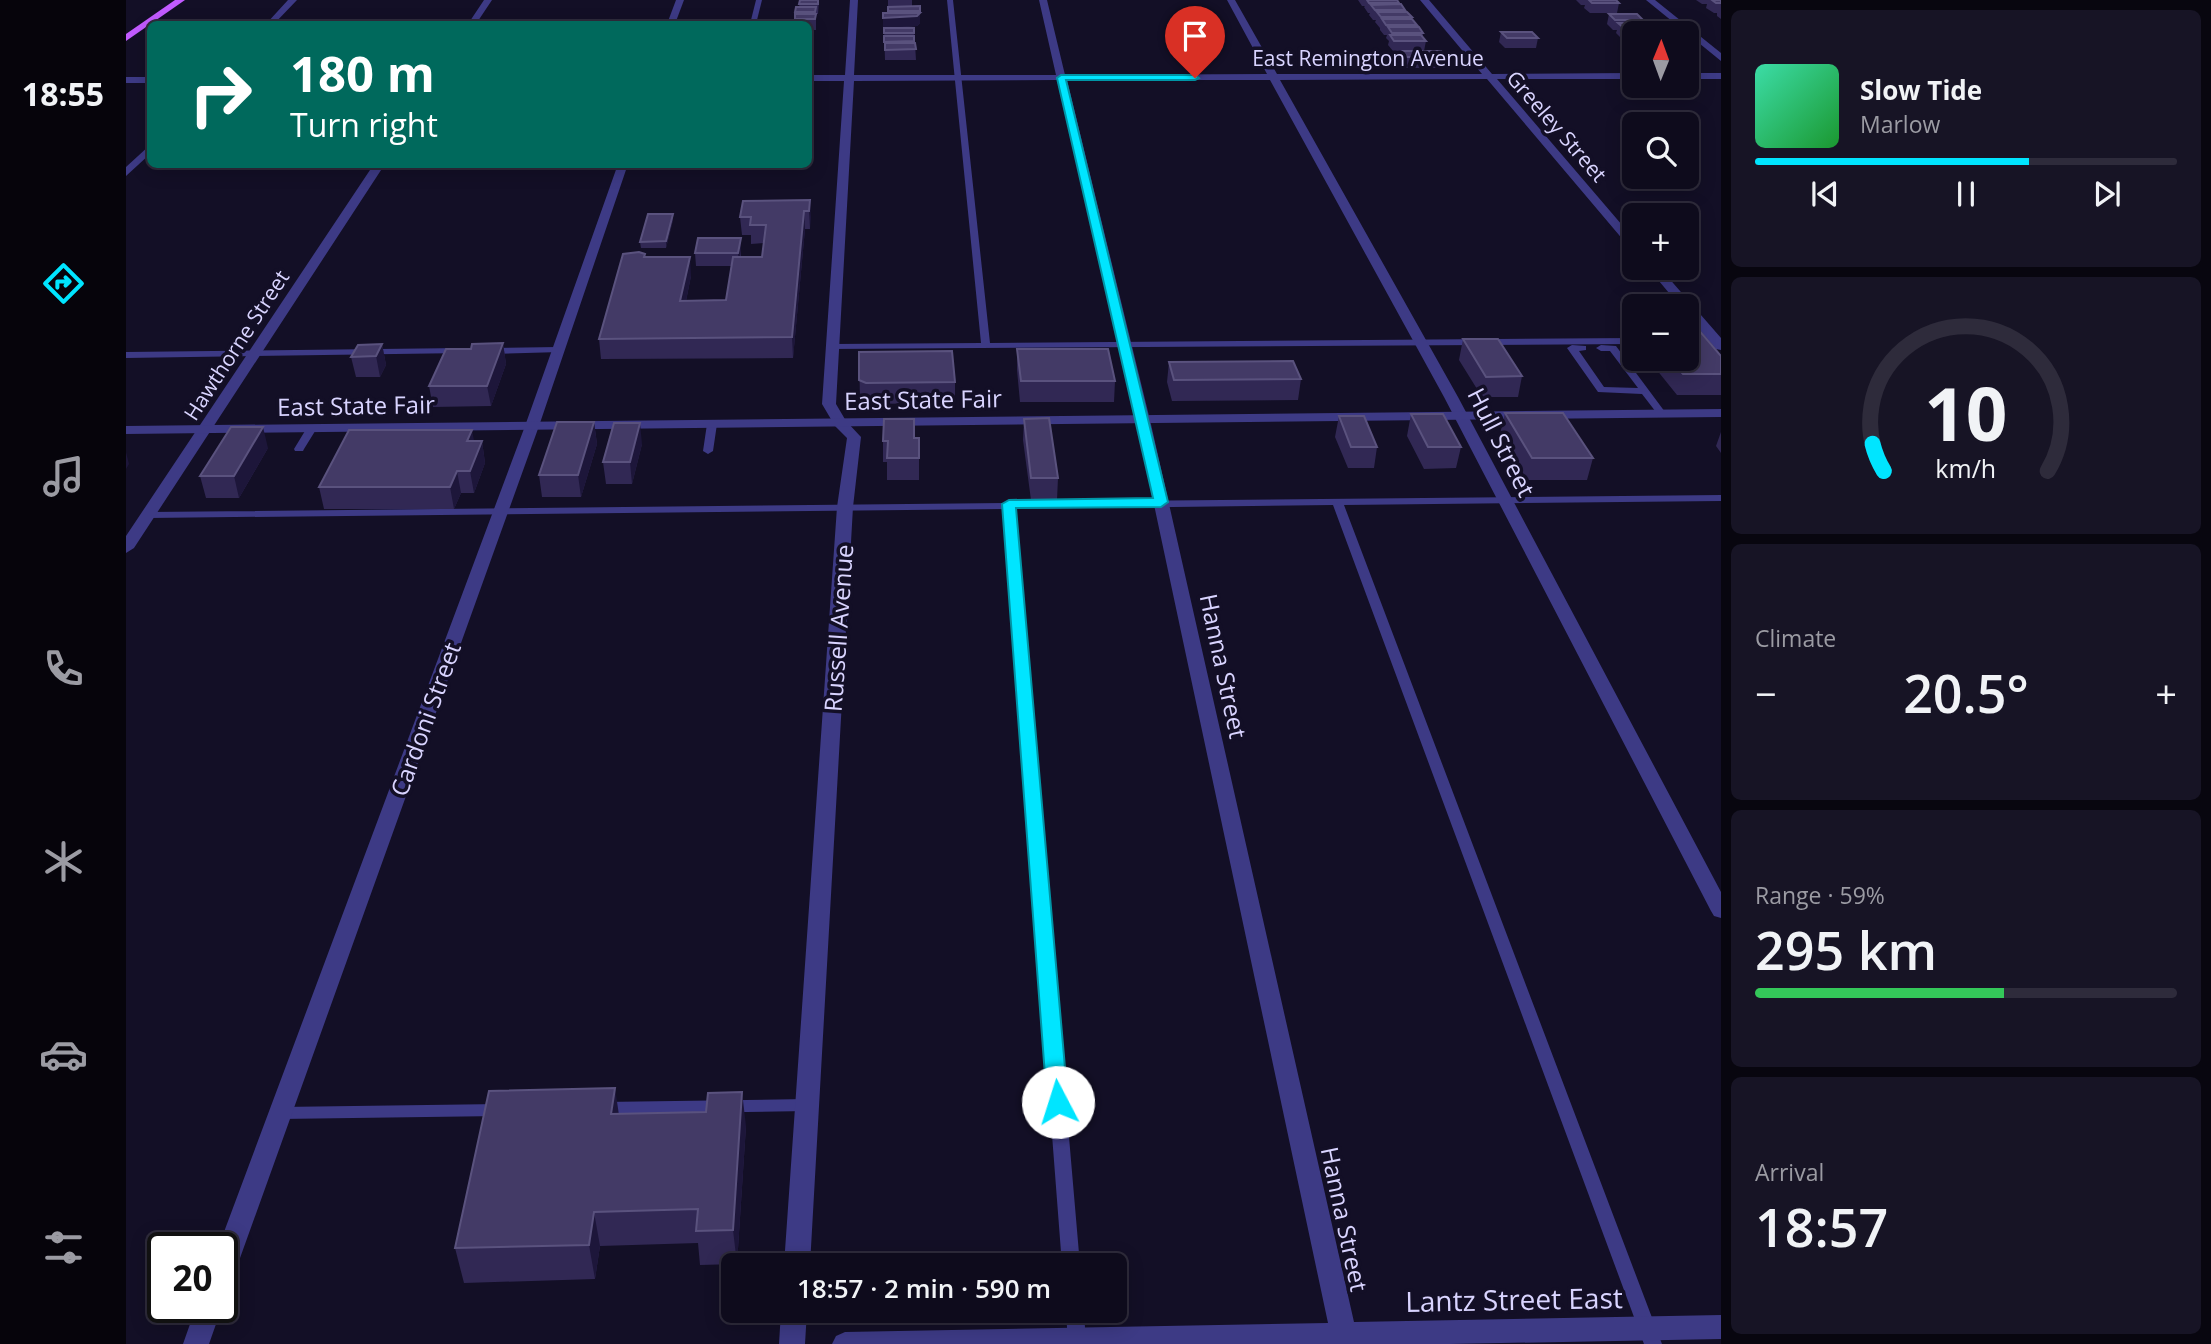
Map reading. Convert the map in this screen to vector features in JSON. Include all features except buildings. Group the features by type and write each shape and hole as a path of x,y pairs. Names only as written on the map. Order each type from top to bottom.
{"main road":[{"path":"151,21 181,0"},
{"path":"126,38 147,23"}],"street":[{"path":"273,21 293,0"},
{"path":"474,21 488,0"},
{"path":"672,21 680,0"},
{"name":"Russell Avenue","path":"798,1253 845,506 855,437 840,423 829,404 854,0"},
{"name":"Hanna Street","path":"1043,0 1143,420 1345,1339"},
{"name":"Hull Street","path":"1231,0 1460,415 1721,911"},
{"name":"Greeley Street","path":"1424,0 1622,232"},
{"path":"1650,0 1721,58"},
{"name":"East Remington Avenue","path":"812,78 1622,76"},
{"path":"1699,76 1721,76"},
{"path":"126,80 147,80"},
{"path":"126,173 147,151"},
{"name":"Hawthorne Street","path":"126,548 377,168"},
{"name":"Cardoni Street","path":"237,1232 532,426 622,168"},
{"path":"1664,280 1676,294"},
{"path":"1699,320 1719,342"},
{"name":"East State Fair","path":"126,430 1721,414"},
{"path":"196,1344 203,1323"},
{"path":"792,1344 793,1323"},
{"name":"Lantz Street East","path":"845,1344 1650,1336 1721,1326"}],"lane":[{"path":"754,21 759,0"},
{"path":"950,0 986,345"},
{"path":"832,347 1622,341"},
{"path":"1699,341 1719,342"},
{"path":"1644,391 1601,390 1572,348 1613,348 1662,414"},
{"path":"126,355 558,350"},
{"path":"708,450 712,424"},
{"path":"299,449 312,428"},
{"path":"149,515 1721,498"},
{"path":"268,501 275,513"},
{"path":"1337,501 1650,1336"},
{"path":"1009,504 1070,1253"},
{"path":"585,1109 807,1105"},
{"path":"280,1113 516,1110"},
{"path":"1076,1323 1077,1342"}],"route":[{"path":"1058,1102 1009,504 1161,502 1061,78 1195,78"}]}
